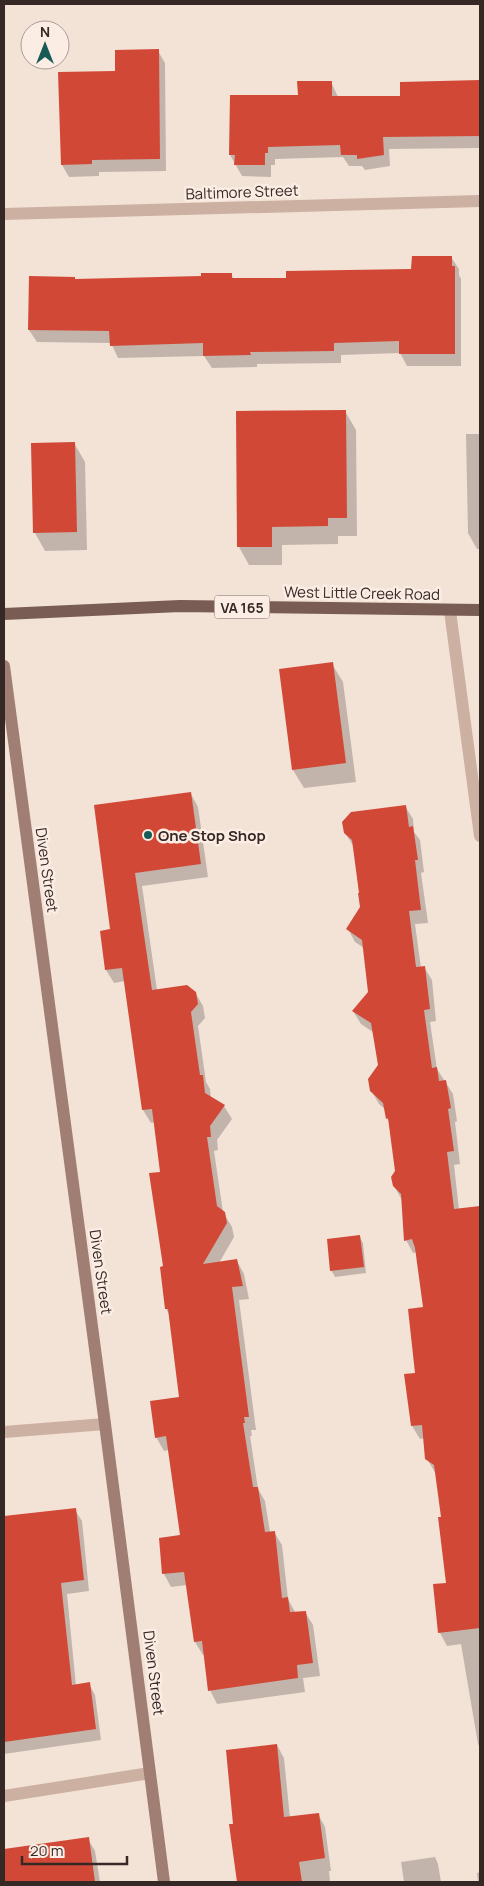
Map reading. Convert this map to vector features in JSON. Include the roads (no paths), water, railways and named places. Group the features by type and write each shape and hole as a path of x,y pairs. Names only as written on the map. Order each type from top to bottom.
{"main road":[{"name":"West Little Creek Road","path":"4,614 180,606 480,610"}],"street":[{"name":"Baltimore Street","path":"4,214 480,202"},
{"path":"450,611 480,836"},
{"name":"Diven Street","path":"4,666 164,1882"},
{"path":"4,1432 105,1424"},
{"path":"4,1796 150,1773"}],"place":[{"name":"One Stop Shop","path":"148,835"}]}
